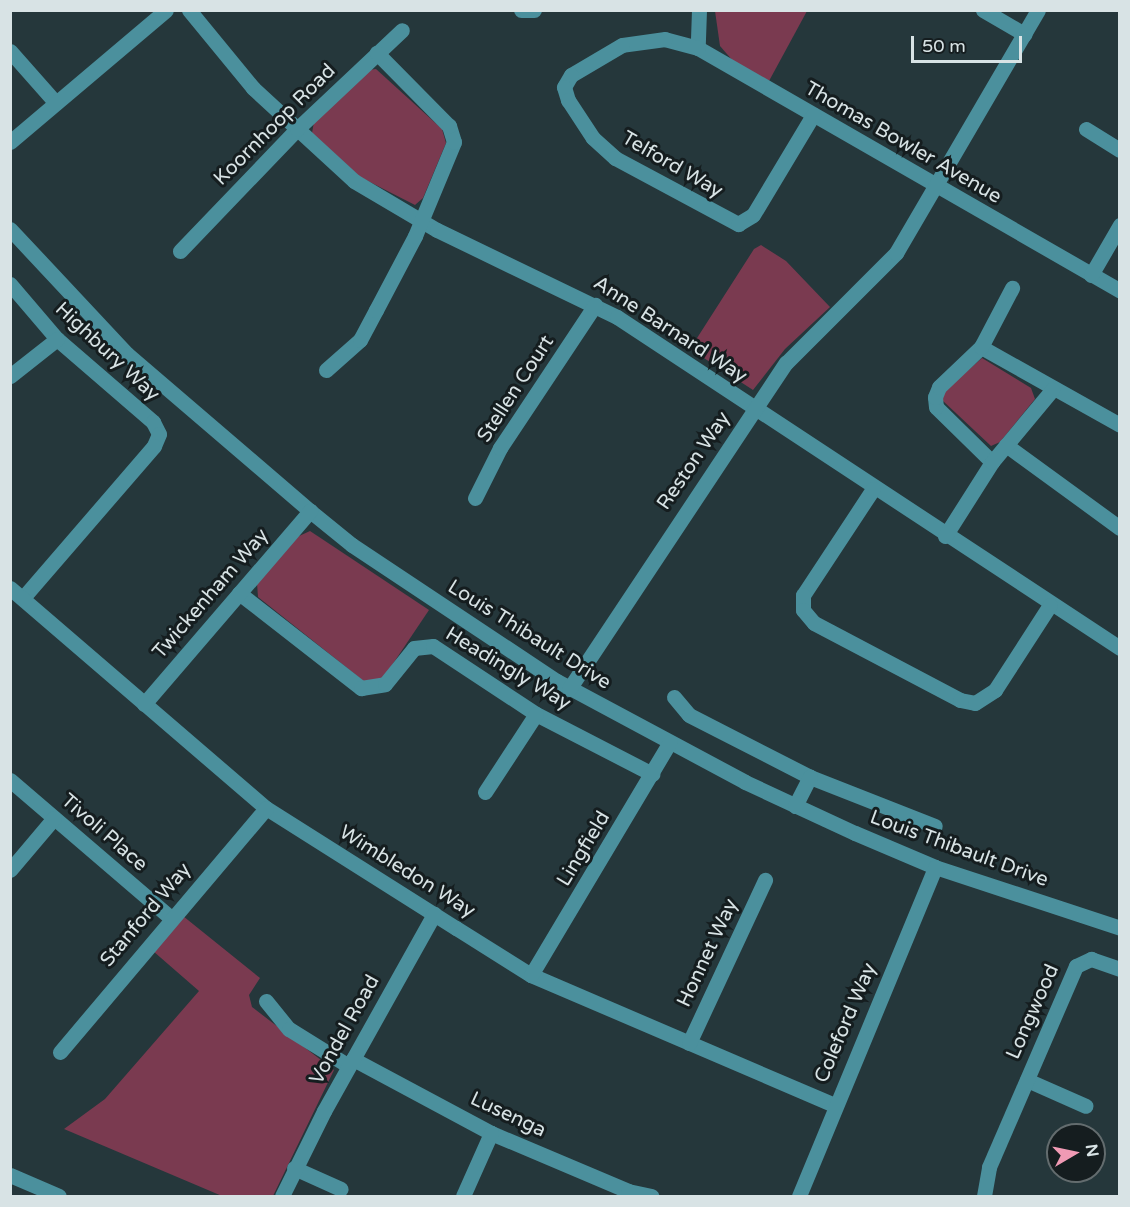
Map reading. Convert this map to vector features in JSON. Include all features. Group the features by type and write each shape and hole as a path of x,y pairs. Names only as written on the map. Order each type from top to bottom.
{"street":[{"path":"10,142 166,10"},
{"name":"Anne Barnard Way","path":"189,10 253,88 354,181 421,221 595,305 1050,605 1119,648"},
{"path":"520,10 534,10"},
{"path":"698,48 699,10"},
{"path":"983,10 1024,34"},
{"name":"Reston Way","path":"569,688 786,363 896,253 1038,10"},
{"name":"Koornhoop Road","path":"180,251 297,129 402,30"},
{"name":"Telford Way","path":"698,48 654,38 622,45 570,75 564,87 568,100 592,138 615,158 738,224 753,215 813,115"},
{"name":"Thomas Bowler Avenue","path":"698,48 1119,291"},
{"path":"10,51 56,103"},
{"path":"326,370 360,340 421,221 453,150 453,133 377,53"},
{"path":"1086,129 1119,150"},
{"path":"1091,275 1119,225"},
{"name":"Louis Thibault Drive","path":"10,229 127,354 310,511 362,552 569,688 795,806 935,867 1119,928"},
{"name":"Highbury Way","path":"10,284 57,339 153,422 159,434 157,442 17,593"},
{"path":"992,462 935,403 939,387 981,347 1012,288"},
{"name":"Stellen Court","path":"475,498 500,448 595,305"},
{"path":"10,376 57,339"},
{"path":"981,347 1052,390 1119,425"},
{"path":"945,536 992,462 1052,390"},
{"path":"1006,445 1119,528"},
{"path":"873,489 803,595 803,610 814,622 960,700 975,703 995,690 1050,605"},
{"name":"Twickenham Way","path":"144,704 310,511"},
{"name":"Wimbledon Way","path":"17,593 266,808 531,975 834,1105"},
{"name":"Headingly Way","path":"239,593 361,688 385,684 414,648 433,646 536,714 652,774"},
{"path":"674,697 689,715 810,777 935,826"},
{"path":"485,792 536,714"},
{"name":"Lingfield","path":"531,975 670,742"},
{"path":"795,806 810,777"},
{"name":"Tivoli Place","path":"10,780 171,918"},
{"name":"Stanford Way","path":"60,1052 266,808"},
{"path":"10,870 54,818"},
{"name":"Coleford Way","path":"799,1197 834,1105 935,867"},
{"name":"Honnet Way","path":"689,1043 765,880"},
{"name":"Vondel Road","path":"282,1197 294,1168 434,914"},
{"name":"Longwood","path":"984,1197 988,1167 1079,961 1090,959 1119,969"},
{"name":"Lusenga","path":"266,1001 290,1029 351,1062 491,1133 628,1191 651,1197"},
{"name":"Longwood","path":"1027,1080 1086,1106"},
{"path":"463,1197 491,1133"},
{"path":"294,1168 341,1189"},
{"path":"10,1175 59,1197"}],"shaded area":[{"path":"715,11 807,11 769,81 733,61 720,46"},
{"path":"376,69 442,129 446,143 423,198 415,205 360,177 312,133 314,122 368,70"},
{"path":"761,245 786,261 830,307 785,349 753,390 690,349 754,249"},
{"path":"982,358 1031,388 1035,399 1000,442 991,446 942,400 944,391"},
{"path":"310,531 429,610 382,680 366,683 258,597 257,583 297,537"},
{"path":"183,916 260,978 249,995 252,1007 334,1070 273,1196 222,1196 64,1129 105,1099 199,991 153,951"}]}
